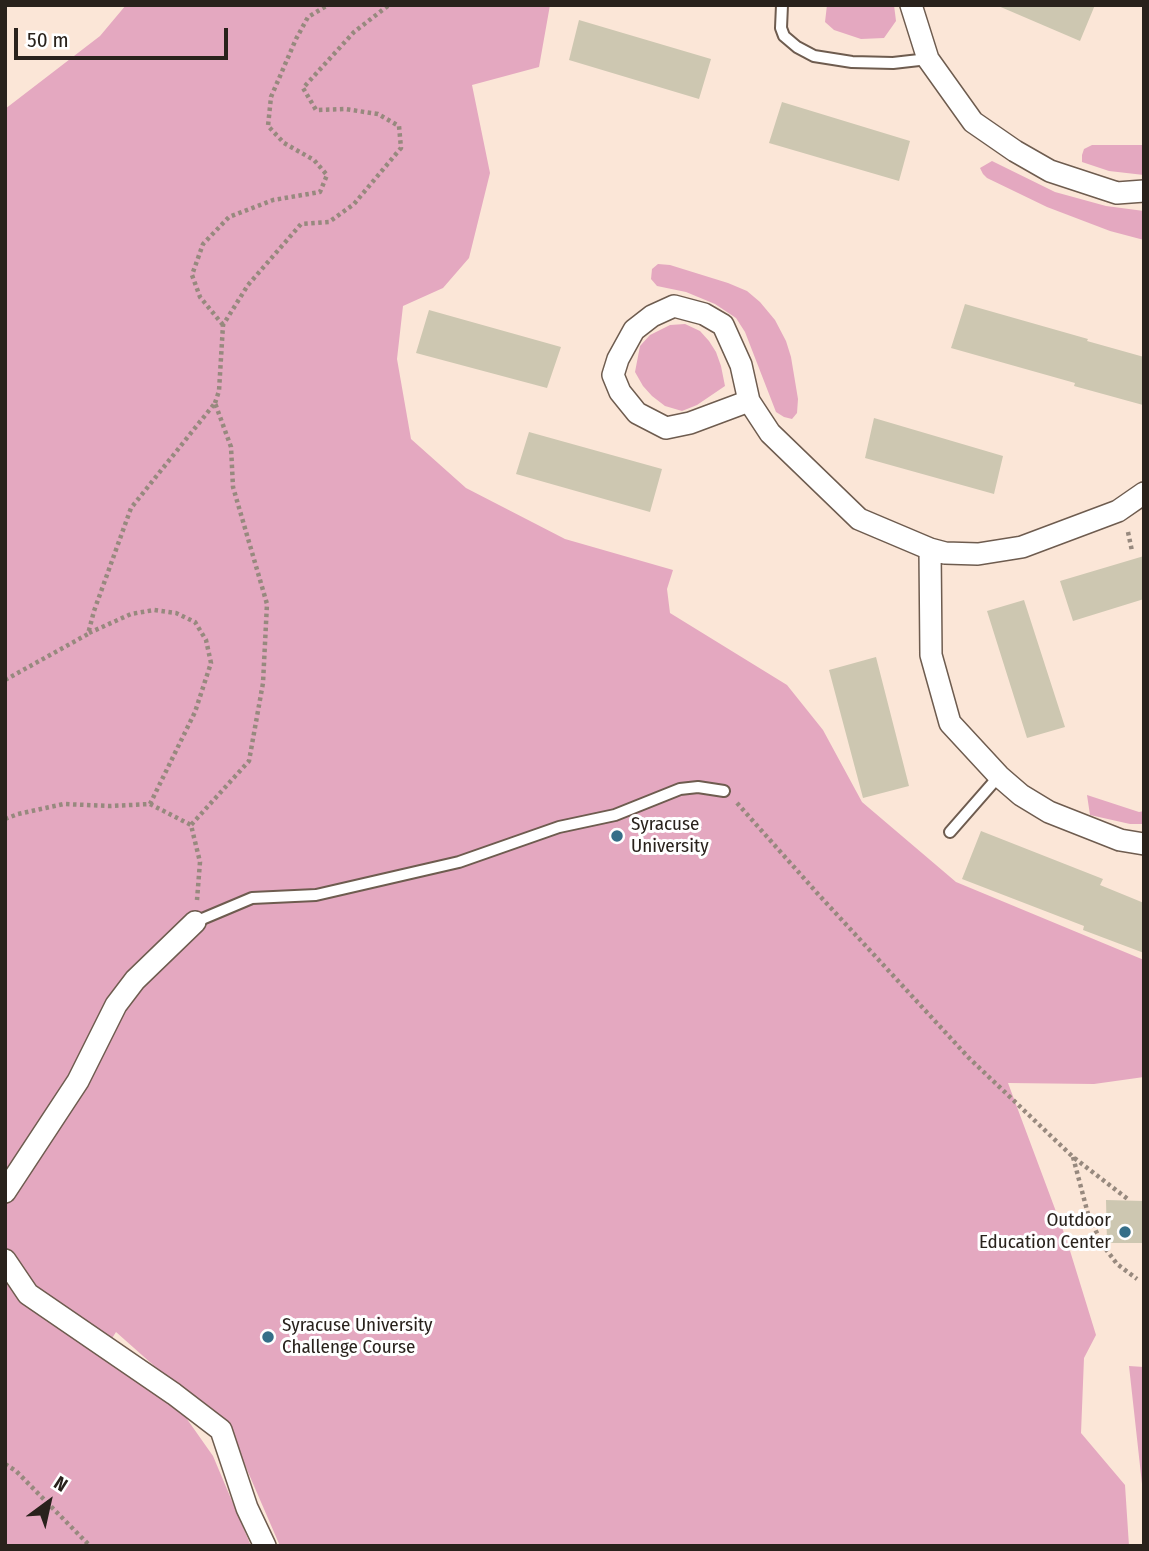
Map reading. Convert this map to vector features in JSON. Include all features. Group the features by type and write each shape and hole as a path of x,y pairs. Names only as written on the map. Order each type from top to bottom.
{"street":[{"path":"911,5 928,59 974,122 1015,151 1050,171 1117,192 1144,191"},
{"path":"749,401 690,424 666,428 637,413 620,392 613,375 618,359 634,330 652,316 674,306 704,314 723,325 741,365 749,401 769,433 859,519 945,553 978,554 1022,547 1118,511 1144,493"},
{"path":"930,549 931,655 950,723 999,776 1021,795 1049,812 1120,841 1144,844"},
{"path":"5,1192 78,1080 116,1005 135,980 195,922"},
{"path":"5,1260 28,1294 174,1394 221,1430 247,1508 265,1546"}],"lane":[{"path":"782,5 781,28 784,36 814,56 852,62 893,63 928,59"},
{"path":"950,832 999,776"},
{"path":"195,922 251,898 316,895 459,862 559,827 615,815 680,789 698,787 724,791"}],"path":[{"path":"223,325 200,297 192,275 203,244 229,217 273,200 320,192 327,175 314,160 284,143 268,126 271,97 296,39 308,17 328,5"},
{"path":"89,634 94,611 131,508 215,403 219,391 223,325 248,285 301,225 329,222 354,204 401,148 399,125 378,114 345,109 316,110 303,88 354,32 389,5"},
{"path":"191,825 249,761 263,683 267,604 233,486 230,447 215,403"},
{"path":"5,680 131,614 153,610 176,613 195,622 206,640 211,663 195,712 150,804"},
{"path":"724,791 745,810 818,894 970,1058 1073,1157 1129,1200"},
{"path":"5,819 64,804 150,804 191,825 200,862 195,922"},
{"path":"1073,1157 1088,1214 1102,1244 1117,1264 1138,1279"},
{"path":"1092,1222 1107,1221"},
{"path":"5,1464 16,1471 90,1546"}],"shaded area":[{"name":"Syracuse University","path":"126,5 550,5 539,67 472,85 490,173 469,258 443,288 403,306 397,359 411,439 466,488 565,539 673,570 667,589 670,613 787,685 823,730 862,802 956,882 1144,960 1144,1077 1094,1084 1008,1083 1067,1241 1096,1335 1084,1358 1081,1433 1125,1485 1129,1546 280,1546 232,1435 116,1332 100,1357 175,1402 213,1456 251,1546 5,1546 5,109 100,36"},
{"path":"827,5 894,5 896,21 884,38 861,39 834,30 825,22"},
{"path":"1092,145 1144,145 1144,175 1109,171 1082,162 1084,149"},
{"path":"992,161 1055,192 1106,206 1144,211 1144,240 1110,231 1047,207 987,178 980,168"},
{"path":"658,264 670,265 728,283 747,291 760,302 775,320 791,357 798,399 797,413 792,419 776,412 745,332 736,318 715,304 686,292 657,286 651,279 652,269"},
{"path":"685,324 700,331 709,341 721,366 725,386 697,405 682,411 665,406 652,396 635,372 640,346 650,335 670,325"},
{"path":"1087,795 1139,812 1144,811 1144,824 1130,824 1090,815"},
{"path":"1129,1366 1144,1367 1144,1502"}],"building":[{"path":"996,5 1095,5 1080,41"},
{"path":"579,20 711,59 699,99 569,60"},
{"path":"782,102 910,141 899,181 769,143"},
{"path":"965,304 1144,357 1143,405 951,348"},
{"path":"429,310 561,347 547,388 416,353"},
{"path":"874,418 1003,456 994,494 865,458"},
{"path":"529,432 662,469 650,512 516,474"},
{"path":"1144,556 1144,599 1073,621 1060,581"},
{"path":"1024,600 1065,727 1027,738 987,611"},
{"path":"876,657 909,786 863,798 829,670"},
{"path":"981,831 1103,879 1100,885 1144,903 1144,953 1083,930 1084,926 962,879"},
{"name":"Outdoor Education Center","path":"1106,1200 1144,1201 1144,1243 1107,1243"}],"place":[{"name":"Syracuse University","path":"617,836"},
{"name":"Outdoor Education Center","path":"1125,1232"},
{"name":"Syracuse University Challenge Course","path":"268,1337"}]}
